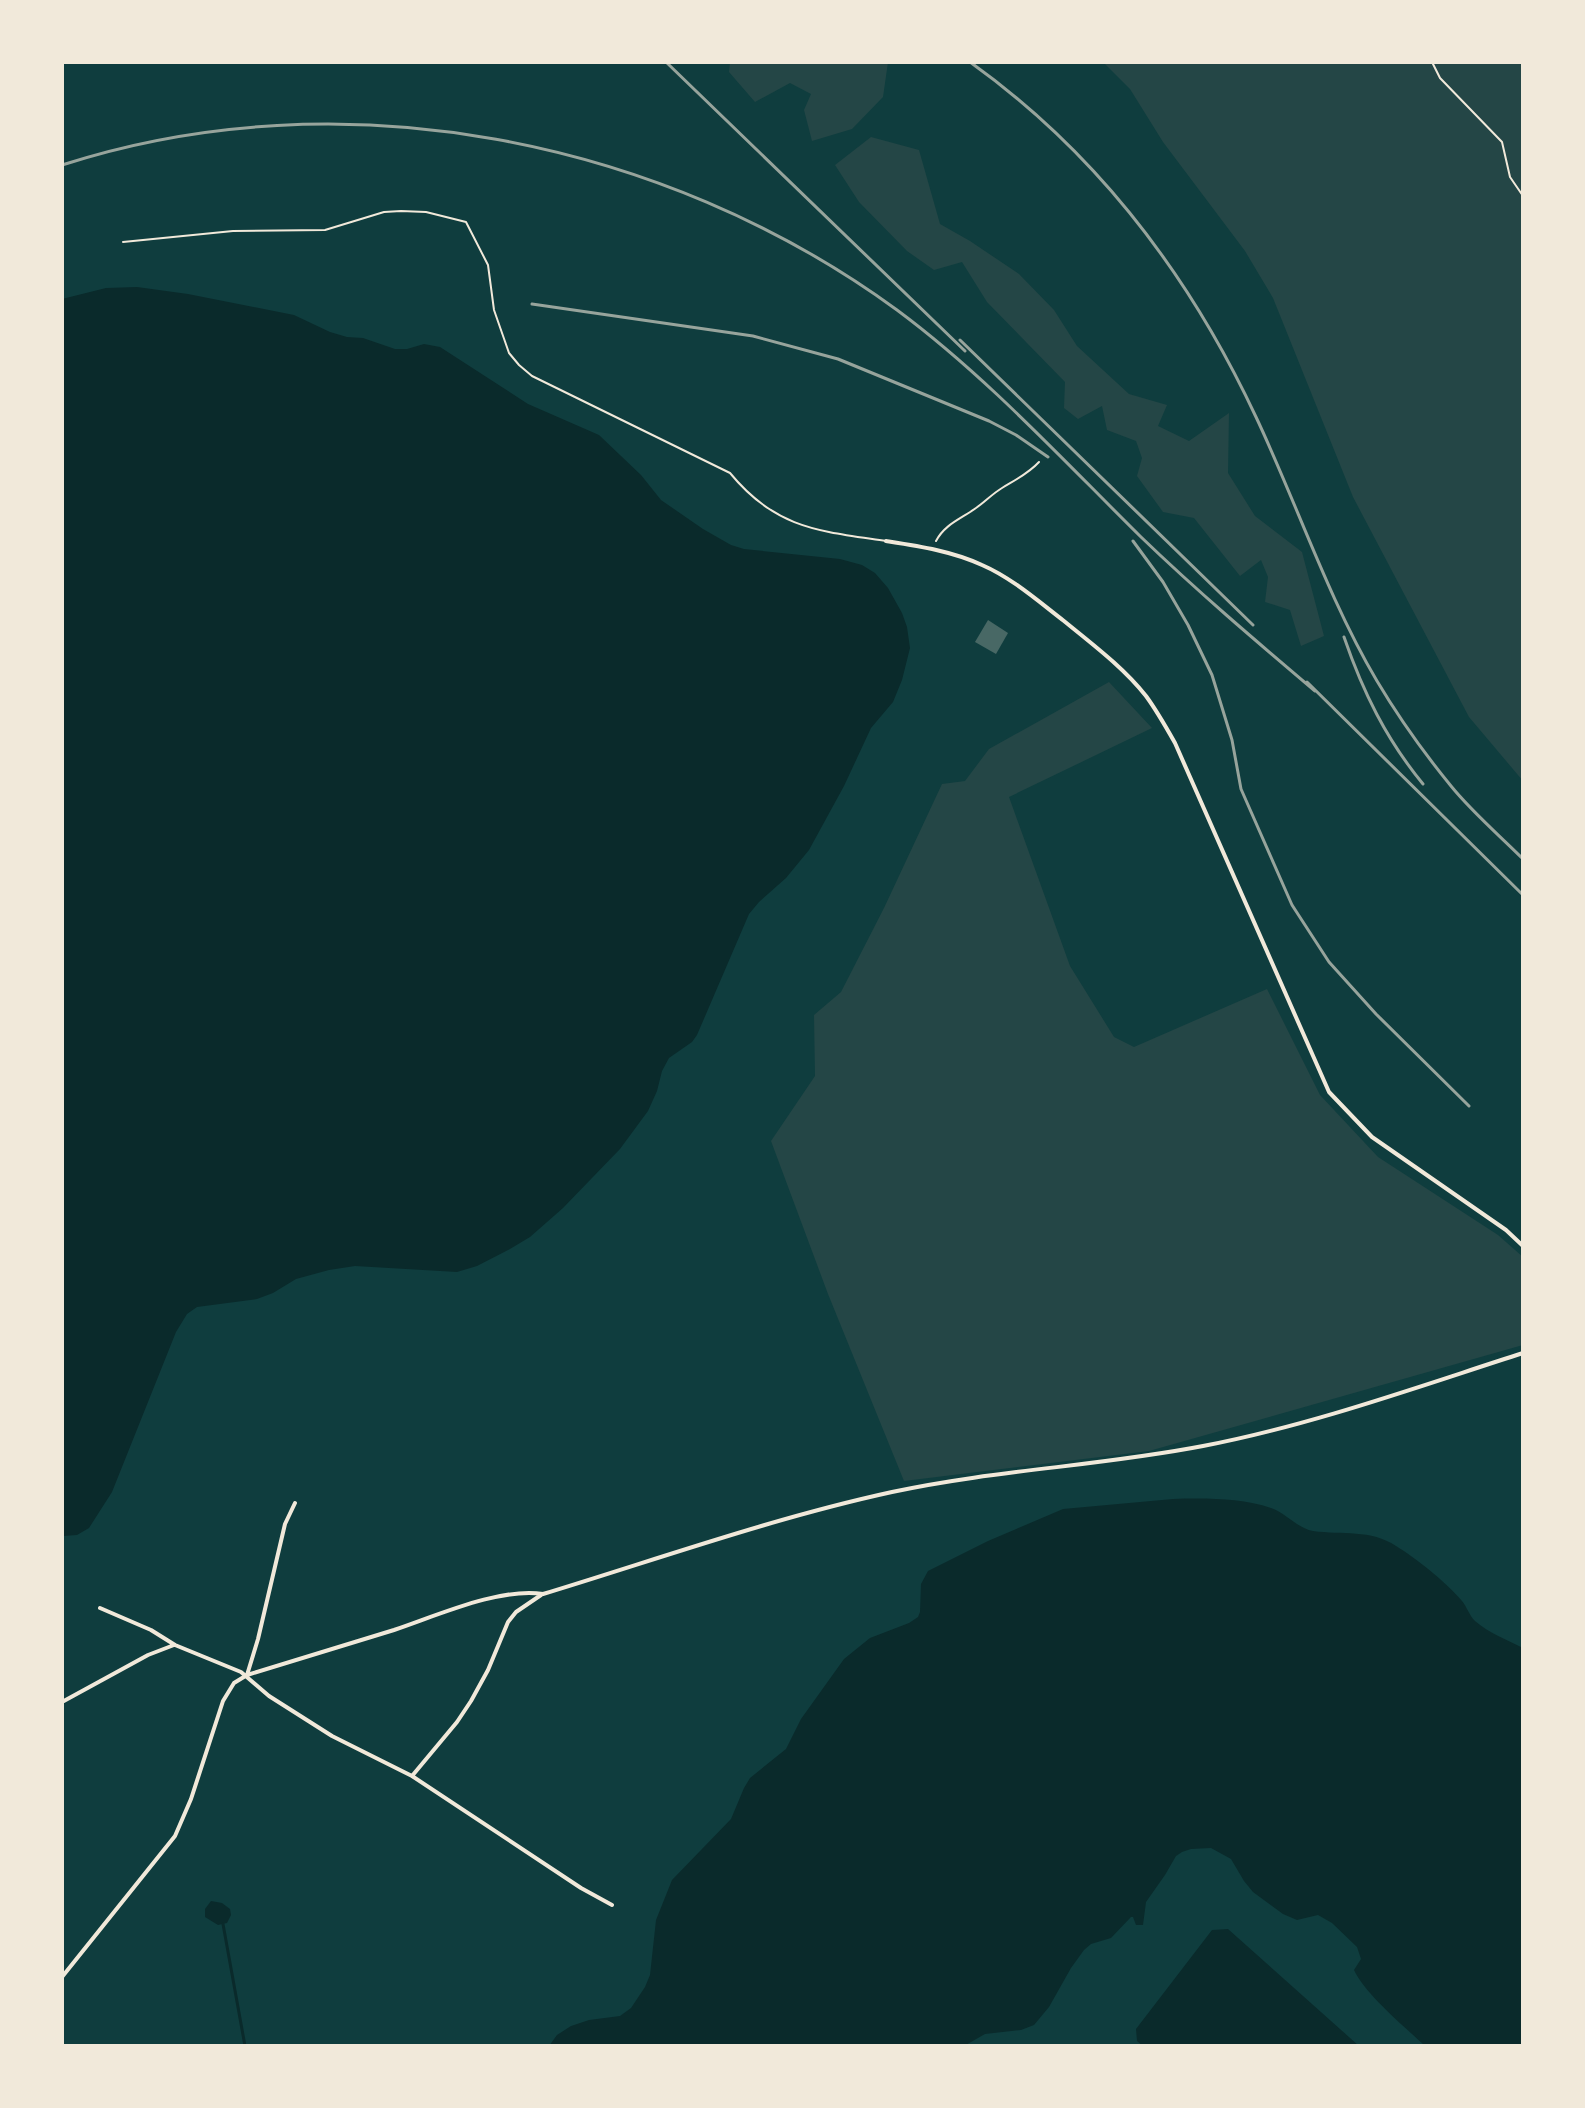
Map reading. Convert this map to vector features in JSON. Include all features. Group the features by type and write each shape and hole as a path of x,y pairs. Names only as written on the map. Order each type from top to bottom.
{"street":[{"path":"886,541 931,549 983,565 1036,599 1093,644 1143,692 1175,743 1329,1092 1372,1137 1506,1230 1523,1246"},
{"path":"412,1776 471,1701 508,1622 516,1612 543,1594 776,1522 893,1492 974,1478 1139,1457 1286,1427 1523,1353"},
{"path":"247,1675 285,1524 295,1503"},
{"path":"62,1977 175,1836 191,1799 223,1701 234,1683 247,1675 506,1595 523,1592 543,1594"},
{"path":"100,1608 151,1630 175,1645 247,1675 269,1696 332,1736 412,1776 581,1888 612,1905"},
{"path":"62,1702 148,1655 175,1645"}],"lane":[{"path":"123,242 233,231 325,230 384,212 401,211 426,212 466,222 488,265 494,310 509,353 532,376 730,473 747,492 794,523 818,531 886,541"}],"path":[{"path":"1432,62 1440,78 1502,142 1510,177 1523,196"},
{"path":"931,549 941,532 1001,488 1029,473 1039,462"}],"shaded area":[{"path":"730,62 888,62 883,97 852,129 812,141 804,110 811,94 790,83 755,102 729,72"},
{"path":"1103,62 1523,62 1523,781 1469,717 1353,497 1273,298 1245,251 1163,142 1130,89"},
{"path":"871,137 919,150 940,224 1019,274 1054,310 1077,346 1129,394 1167,405 1158,426 1189,441 1229,413 1228,473 1255,516 1302,552 1324,636 1301,646 1290,610 1265,602 1268,577 1261,560 1240,576 1194,518 1163,512 1137,476 1142,458 1136,441 1107,430 1102,406 1078,419 1064,408 1065,382 987,302 962,262 934,270 907,251 859,202 835,165"},
{"path":"137,287 294,315 330,332 363,338 395,349 424,344 440,347 528,404 599,435 641,475 661,500 731,545 840,559 862,565 875,573 902,613 910,648 893,702 871,728 809,850 749,914 697,1035 669,1058 648,1111 620,1149 530,1237 477,1266 457,1272 355,1266 296,1279 257,1299 197,1307 187,1314 176,1332 112,1492 89,1528 77,1535 63,1536 62,299 106,288"},
{"path":"1109,682 1152,728 1009,797 1070,966 1114,1037 1134,1047 1267,989 1320,1095 1378,1157 1498,1235 1523,1257 1523,1345 1149,1451 904,1481 828,1294 771,1141 815,1076 814,1015 841,992 942,784 965,781 989,749"},
{"path":"1173,1499 1248,1502 1276,1510 1313,1531 1377,1537 1413,1557 1440,1579 1480,1625 1523,1648 1523,2046 1425,2046 1386,2010 1359,1979 1354,1970 1361,1959 1357,1947 1332,1923 1318,1915 1297,1920 1283,1914 1253,1892 1231,1859 1211,1848 1191,1849 1176,1856 1146,1902 1143,1925 1136,1925 1131,1917 1111,1938 1091,1944 1084,1950 1049,2007 1034,2025 1021,2030 985,2034 964,2046 549,2046 557,2035 571,2026 620,2016 631,2008 650,1975 656,1920 672,1880 731,1819 750,1778 786,1749 801,1719 844,1659 870,1638 918,1617 921,1584 928,1571 1063,1509"},
{"path":"211,1901 222,1903 230,1909 227,1923 218,1925 205,1917 205,1909"},
{"path":"1228,1929 1359,2046 1143,2046 1137,2041 1136,2029 1212,1930"}],"building":[{"path":"988,620 1008,633 996,654 975,642"}],"waterway":[{"path":"223,1924 245,2046"}],"railway":[{"path":"666,62 965,351"},
{"path":"970,62 1059,136 1099,177 1170,267 1230,365 1271,450 1328,584 1377,681 1412,735 1451,786 1523,859"},
{"path":"62,165 168,138 277,126 387,126 496,139 603,165 707,202 805,251 897,310 930,336 1023,419 1184,577 1315,691"},
{"path":"532,304 753,336 838,359 989,421 1048,457"},
{"path":"960,340 1253,625"},
{"path":"1133,541 1163,582 1212,675 1232,740 1241,789 1292,905 1329,962 1376,1014 1469,1106"},
{"path":"1344,637 1377,714 1423,784"},
{"path":"1307,682 1523,895"}]}
